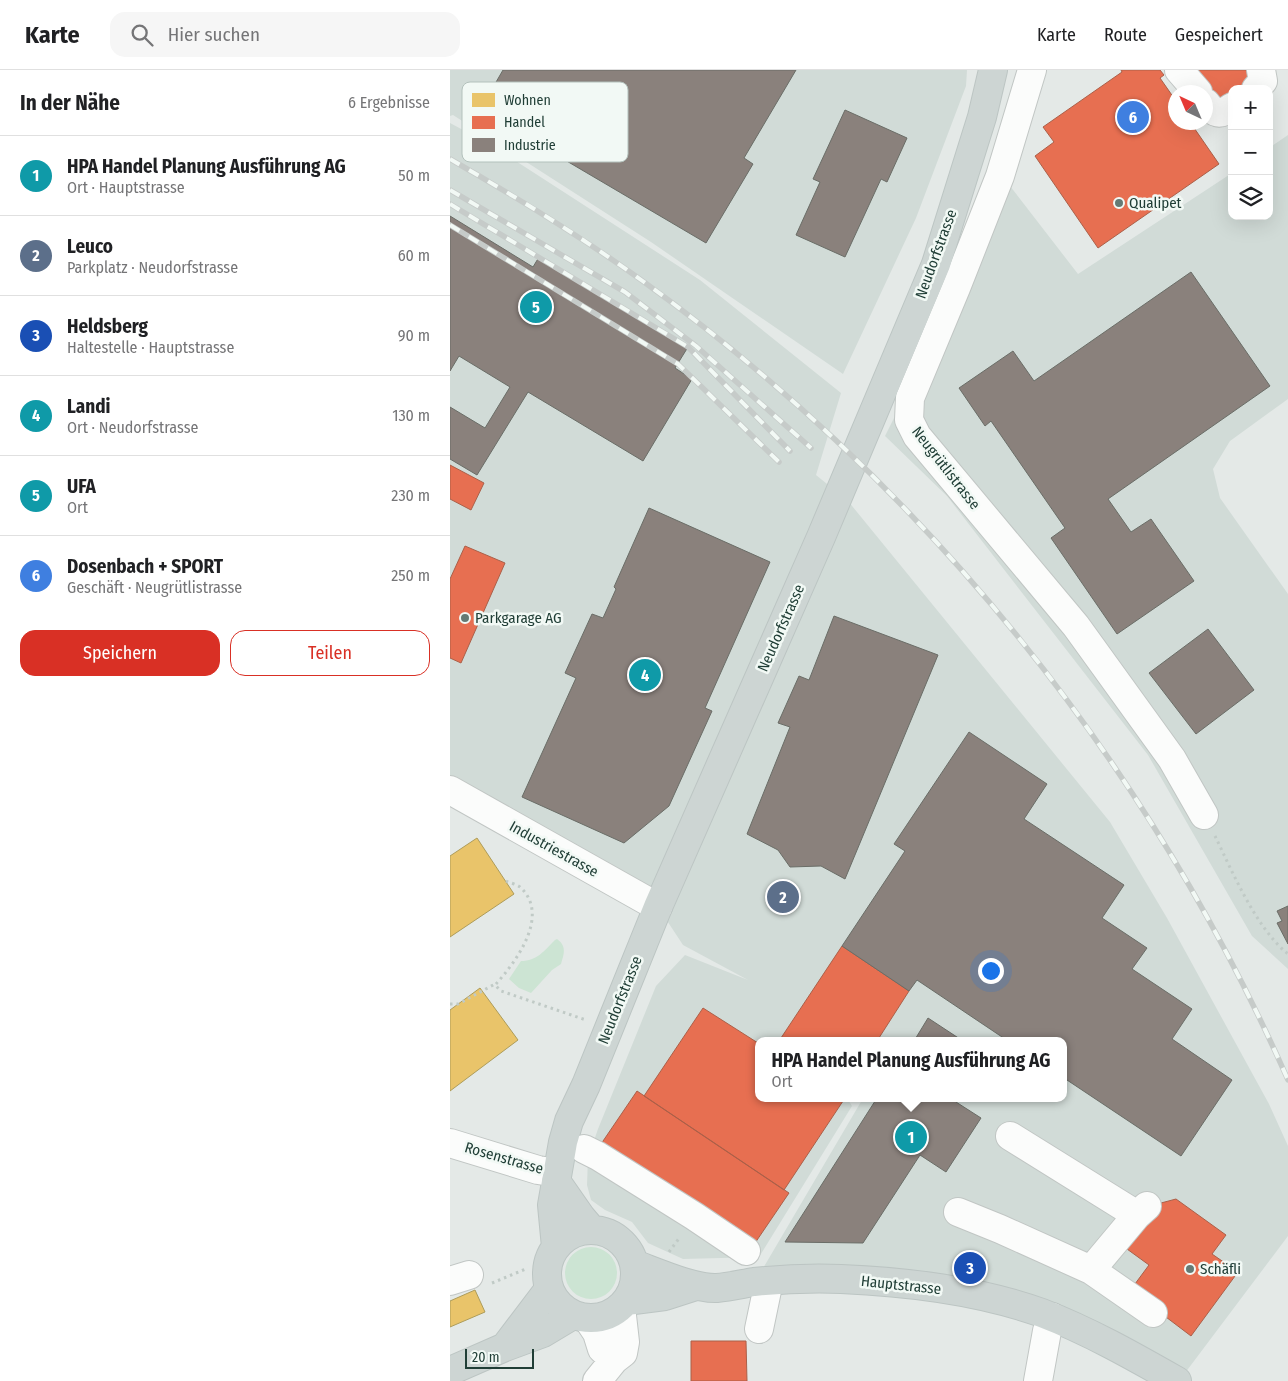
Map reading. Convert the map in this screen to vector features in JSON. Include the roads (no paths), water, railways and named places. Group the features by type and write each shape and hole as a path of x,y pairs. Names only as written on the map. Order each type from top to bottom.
{"main road":[{"name":"Neudorfstrasse","path":"556,1247 552,1205 569,1121 586,1085 658,907 822,537 936,264 982,117 992,70"},
{"path":"557,1177 575,1209 592,1230"},
{"path":"450,1371 580,1317 602,1317 624,1304 632,1289 635,1276 634,1264 630,1253 623,1244 604,1232 592,1230 572,1234 556,1247 550,1256 547,1278 554,1300 563,1309 580,1317"},
{"name":"Hauptstrasse","path":"634,1264 696,1286 716,1288 770,1282 840,1279 913,1284 997,1300 1052,1317 1099,1337 1177,1381"},
{"name":"Hauptstrasse","path":"624,1304 665,1296 696,1286"},
{"path":"504,1347 549,1289"}],"street":[{"name":"Neugrütlistrasse","path":"1032,70 1000,176 910,398 909,420 917,436 1076,626 1172,759 1204,815"},
{"path":"1179,70 1192,85"},
{"path":"1260,85 1263,81 1261,70"},
{"path":"1213,112 1217,114 1228,110"},
{"name":"Industriestrasse","path":"450,790 658,907"},
{"path":"1010,1136 1142,1211 1091,1270"},
{"name":"Rosenstrasse","path":"450,1143 557,1177"},
{"path":"584,1149 694,1216 746,1251"},
{"path":"958,1212 1091,1270 1153,1313"},
{"path":"759,1329 770,1282"},
{"path":"597,1381 614,1360 623,1353 624,1304"},
{"path":"580,1317 597,1333 602,1349 614,1360"},
{"path":"1038,1381 1046,1331 1052,1317"}],"railway":[{"path":"450,159 621,265 747,362 843,448 934,540 1019,638 1097,741 1168,850 1232,963 1288,1080"},
{"path":"450,190 625,292 696,346 811,448"},
{"path":"450,204 688,347 790,451"},
{"path":"450,225 678,364 779,462"}],"place":[{"name":"Dosenbach + SPORT","path":"1133,117"},
{"name":"Qualipet","path":"1119,203"},
{"name":"UFA","path":"536,307"},
{"name":"Parkgarage AG","path":"465,618"},
{"name":"Landi","path":"645,675"},
{"name":"Leuco","path":"783,897"},
{"name":"HPA Handel Planung Ausführung AG","path":"911,1137"},
{"name":"Heldsberg","path":"970,1268"},
{"name":"Schäfli","path":"1190,1269"}]}
